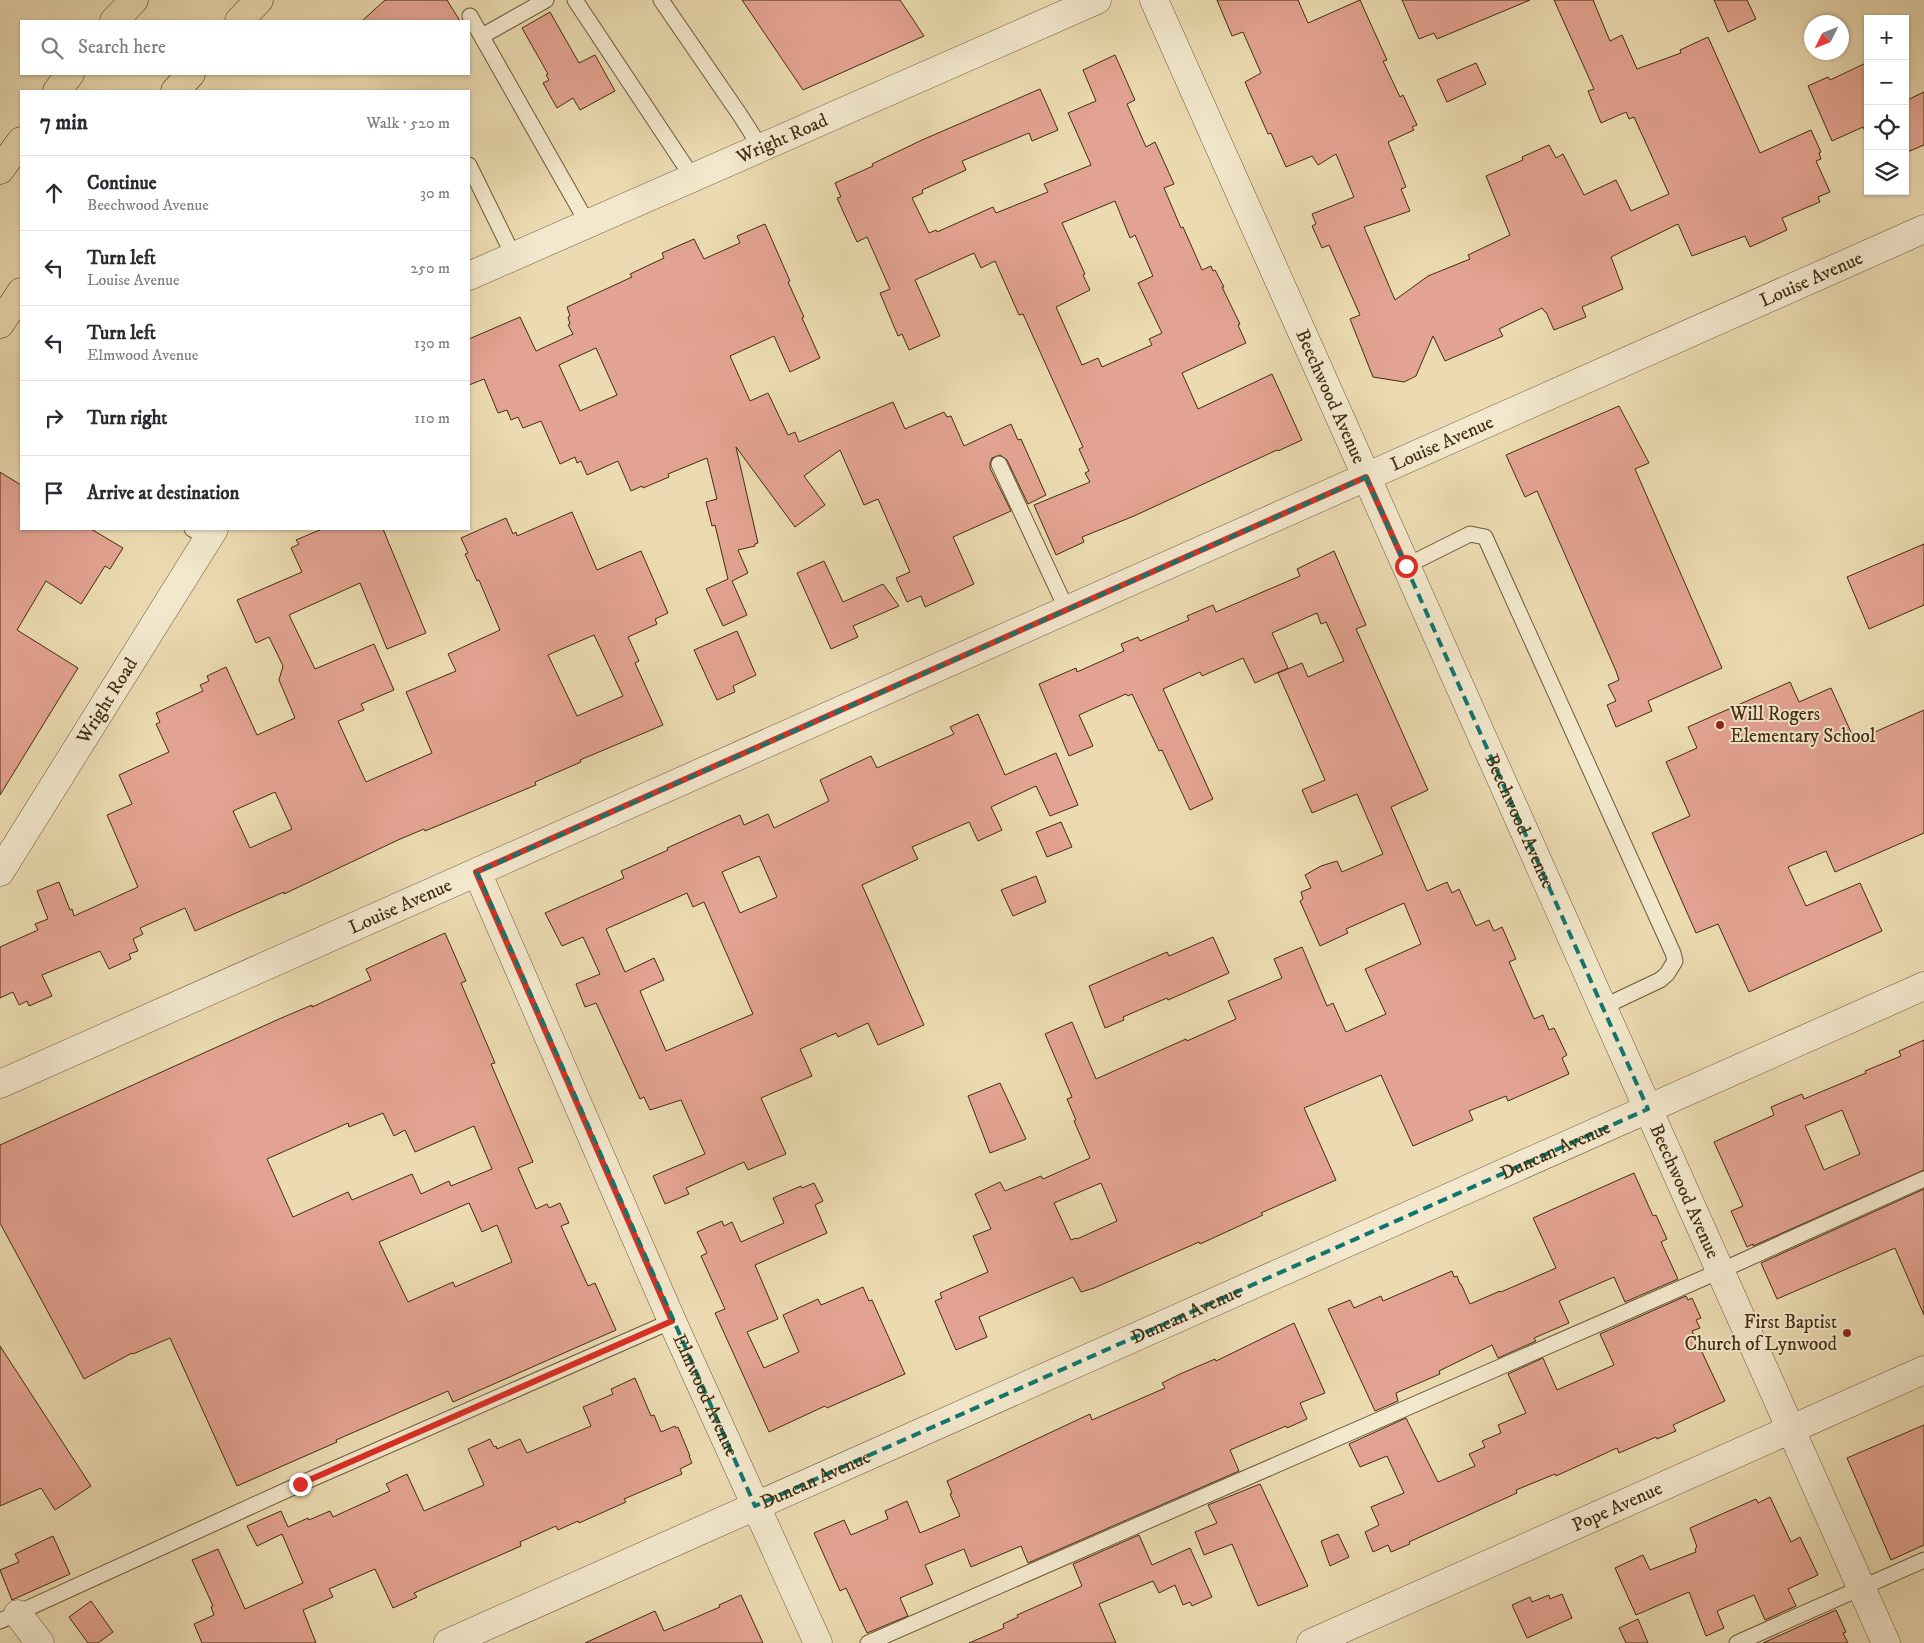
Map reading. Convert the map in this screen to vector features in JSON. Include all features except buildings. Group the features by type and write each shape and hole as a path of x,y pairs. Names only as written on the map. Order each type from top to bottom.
{"highway":[{"path":"115,20 134,0"},
{"path":"240,20 259,0"},
{"path":"58,90 69,75"},
{"path":"176,90 190,75"},
{"path":"0,170 20,141"},
{"path":"0,324 20,294"}],"street":[{"name":"Wright Road","path":"470,276 761,148 1059,8 1097,0"},
{"name":"Beechwood Avenue","path":"1154,0 1886,1643"},
{"name":"Louise Avenue","path":"0,1084 1924,229"},
{"name":"Wright Road","path":"0,872 204,532"},
{"name":"Elmwood Avenue","path":"476,872 672,1321 818,1643"},
{"name":"Duncan Avenue","path":"448,1643 1924,986"},
{"name":"Pope Avenue","path":"1311,1643 1924,1370"},
{"path":"9,1617 40,1643"}],"lane":[{"path":"482,36 546,0"},
{"path":"575,0 692,178"},
{"path":"661,0 761,148"},
{"path":"470,16 588,224"},
{"path":"470,167 514,256"},
{"path":"999,464 1067,610"},
{"path":"1406,566 1470,534 1485,537 1673,953 1675,961 1668,974 1660,980 1603,1007"},
{"path":"868,1643 1720,1271 1924,1179"},
{"path":"9,1617 300,1484 672,1321"},
{"path":"1737,1643 1924,1560"}],"highlighted area":[{"path":"1366,477 1648,1109 755,1506 477,872"}],"place":[{"name":"Will Rogers Elementary School","path":"1720,725"},
{"name":"First Baptist Church of Lynwood","path":"1847,1333"}],"route":[{"path":"300,1484 672,1321 476,872 1366,477 1406,566"}]}
